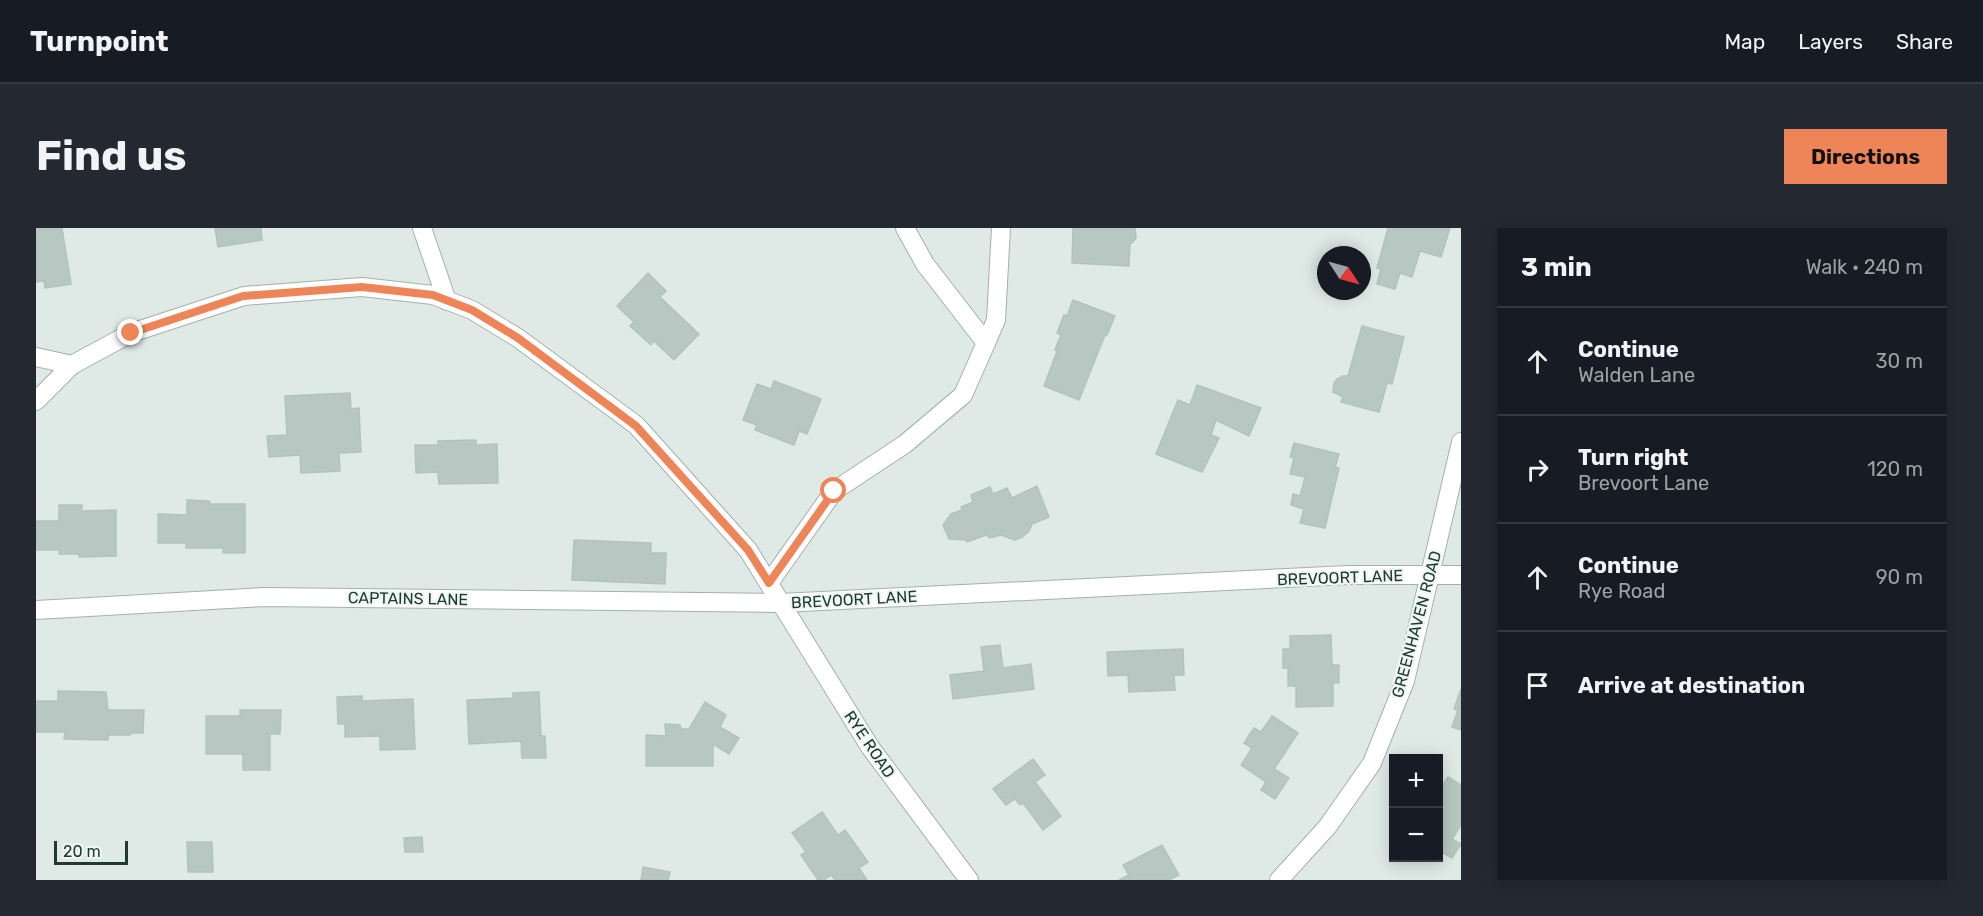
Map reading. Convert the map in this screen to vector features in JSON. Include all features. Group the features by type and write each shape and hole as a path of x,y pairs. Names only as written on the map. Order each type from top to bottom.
{"street":[{"path":"422,228 447,301"},
{"path":"905,228 925,264 986,343"},
{"path":"769,583 834,491 905,444 963,395 996,320 1001,228"},
{"path":"36,401 72,365 131,333 243,296 362,287 433,295 447,301"},
{"name":"BREVOORT LANE","path":"447,301 472,310 518,338 636,426 748,550 781,603 1348,575 1461,575"},
{"path":"36,357 72,365"},
{"name":"GREENHAVEN ROAD","path":"1279,880 1328,826 1372,763 1405,681 1461,442"},
{"name":"CAPTAINS LANE","path":"36,609 264,597 781,603"},
{"name":"RYE ROAD","path":"781,603 870,747 969,880"}],"building":[{"path":"36,228 62,228 71,284 45,288 44,281 36,282"},
{"path":"215,228 261,228 262,240 218,247"},
{"path":"1073,228 1135,228 1136,238 1130,243 1129,266 1072,263"},
{"path":"1388,228 1450,228 1441,257 1420,251 1412,277 1400,273 1395,289 1377,284 1381,269 1377,268"},
{"path":"648,273 666,291 660,297 699,334 674,360 654,341 651,345 630,326 634,322 617,306"},
{"path":"1073,300 1115,316 1079,400 1044,386 1061,335 1057,333"},
{"path":"1362,326 1404,337 1392,384 1387,383 1379,412 1341,402 1343,397 1333,392 1337,379 1348,376"},
{"path":"774,381 821,399 807,434 799,431 794,445 755,430 757,425 743,420 757,384 771,389"},
{"path":"1197,385 1261,408 1249,436 1216,420 1211,435 1219,438 1202,472 1156,454 1178,400 1190,405"},
{"path":"350,393 351,409 359,408 361,452 339,453 340,471 301,473 300,455 269,457 267,436 287,435 285,396"},
{"path":"476,440 476,445 497,444 498,483 439,484 438,472 416,473 415,445 438,445 438,441"},
{"path":"1294,443 1339,454 1335,467 1339,468 1325,528 1300,523 1304,509 1291,505 1293,494 1300,496 1305,477 1290,474 1294,458 1290,457"},
{"path":"1037,486 1049,517 1032,524 1029,531 1022,537 1015,540 1001,535 990,538 986,535 967,542 967,540 949,539 943,525 951,514 973,502 971,495 990,487 993,494 1007,488 1012,498"},
{"path":"187,500 209,501 210,504 245,504 245,553 223,553 223,548 186,548 186,543 158,543 158,514 187,515"},
{"path":"59,505 82,505 82,511 116,510 116,556 79,557 79,554 59,554 59,550 36,550 36,521 59,521"},
{"path":"574,540 651,543 651,553 666,553 665,584 572,580"},
{"path":"1331,635 1332,665 1339,665 1339,683 1333,683 1333,706 1296,707 1296,686 1288,686 1288,668 1283,668 1283,649 1290,649 1290,636"},
{"path":"1000,645 1003,668 1031,664 1034,689 953,699 950,675 984,671 981,647"},
{"path":"1183,649 1184,675 1174,675 1175,690 1129,692 1128,675 1108,676 1107,652"},
{"path":"1461,689 1461,730 1452,727 1458,710 1454,709"},
{"path":"58,691 106,692 108,710 144,710 143,733 108,735 108,740 64,739 65,732 36,732 36,701 58,701"},
{"path":"539,692 541,736 545,736 546,758 522,758 521,741 469,744 467,700 513,698 513,693"},
{"path":"362,696 362,701 413,699 415,749 380,750 380,736 345,737 345,724 338,724 337,697"},
{"path":"705,702 726,715 720,727 739,738 729,754 713,744 713,766 646,766 646,735 666,736 665,724 680,725 681,729 689,729"},
{"path":"240,710 281,710 280,734 270,734 270,770 243,770 243,754 206,754 206,716 240,716"},
{"path":"1272,716 1298,733 1274,769 1289,778 1275,799 1261,790 1266,782 1241,765 1252,748 1244,743 1254,728 1261,732"},
{"path":"1033,759 1045,775 1035,782 1061,816 1043,830 1023,803 1020,805 1015,799 1006,805 993,789"},
{"path":"1448,777 1461,785 1461,825 1452,839 1461,844 1452,858 1443,853 1443,784"},
{"path":"822,812 838,835 845,830 868,862 859,868 867,880 835,880 831,875 824,880 818,880 801,855 806,852 792,833"},
{"path":"422,837 423,852 405,852 404,838"},
{"path":"187,842 212,842 213,872 188,872"},
{"path":"1162,845 1179,875 1169,880 1119,880 1129,875 1123,865"},
{"path":"643,867 670,872 668,880 641,880"}],"route":[{"path":"131,333 243,296 362,287 433,295 472,310 518,338 636,426 748,550 769,583 834,491"}]}
